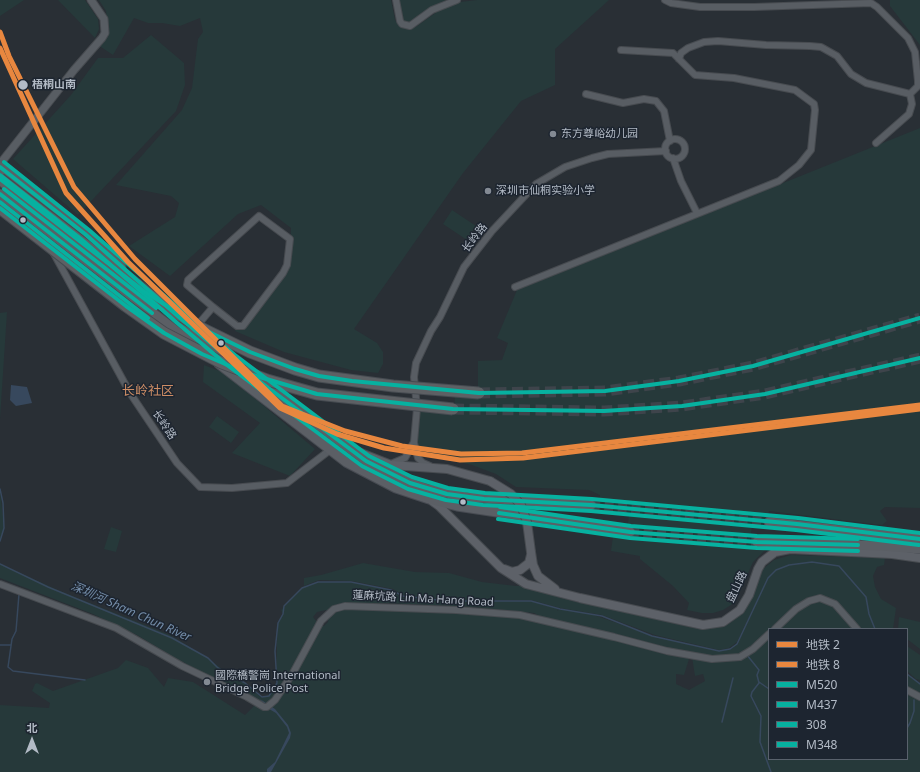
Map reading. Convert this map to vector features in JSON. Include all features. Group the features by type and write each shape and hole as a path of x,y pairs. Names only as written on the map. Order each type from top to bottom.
{"highway":[{"path":"0,179 163,305 203,329 250,352 295,369 319,376 393,386 479,393"},
{"path":"0,208 126,306 164,333 222,363 267,380 317,394 453,409"}],"main road":[{"path":"0,166 85,234 193,330 366,461 410,483 441,492 484,499 591,505"},
{"path":"0,175 6,174 14,178"},
{"path":"0,194 38,225 330,450 346,462 383,482 429,499 476,509 630,532"},
{"path":"339,442 382,462 396,466 442,468"},
{"name":"盘山路","path":"442,468 464,472 506,489 521,505 527,522 535,571 542,580 553,589 571,596"},
{"name":"盘山路","path":"429,499 439,506 501,568 526,584 691,624 714,625 723,622 740,610 749,595 760,565 768,556 783,549 892,554 920,558"},
{"path":"769,522 920,538"},
{"path":"757,542 881,546 920,549"},
{"path":"501,568 512,572 520,570 529,562 531,552"}],"street":[{"path":"0,166 74,70 105,33 104,19 91,0"},
{"path":"396,0 400,21 402,24 410,26 432,10 457,0"},
{"path":"665,0 671,3 700,7 754,7 871,3 902,31 912,44 915,52 918,86 910,94"},
{"path":"679,59 681,53 688,48 704,42 718,41 766,45 821,47 837,56 851,74 866,83 910,94"},
{"path":"515,287 779,180 799,165 811,150 815,110 814,104 795,90 734,78 695,75 673,53 621,50"},
{"path":"586,94 623,103 644,99 656,101 664,111 670,141"},
{"path":"876,143 910,114 912,104 910,94"},
{"path":"673,158 682,154 684,145 680,140 670,141 666,145 666,151 673,158 681,180 697,213"},
{"name":"长岭路","path":"442,468 428,466 421,462 415,453 414,442 417,408 414,377 416,363 430,332 440,317 464,268 492,231 536,184 565,167 608,154 666,151"},
{"path":"260,216 290,239 287,265 283,273 243,326 237,326 213,307 187,285 188,280 254,221 260,216"},
{"name":"长岭路","path":"38,225 130,393 177,463 200,487 232,488 287,483 330,450"},
{"path":"193,330 213,307"},
{"name":"长岭路","path":"382,462 395,463 402,460 410,451 414,442"},
{"name":"蓮麻坑路 Lin Ma Hang Road","path":"0,584 116,628 138,639 182,666 247,697 260,706 269,706 294,672 321,621 334,609 345,606 456,610 520,615 620,638 667,651 712,659 740,657 753,650 768,635"},
{"path":"776,628 796,609 809,601 820,598 835,604 856,628"},
{"path":"908,691 920,697"}],"shaded area":[{"path":"0,0 24,0 0,16"},
{"path":"58,0 85,0 98,19 99,29 95,38"},
{"path":"99,0 391,0 395,20 400,26 409,28 417,26 441,9 460,2 477,0 609,0 555,49 555,85 521,101 463,173 354,329 377,343 383,352 383,364 378,373 351,370 284,352 235,331 290,264 291,228 261,205 238,214 170,276 129,246 175,217 179,203 171,196 116,185 182,110 192,88 198,39 203,32 200,18 180,26 162,23 148,23 134,18 113,55 101,47 99,40 107,20 106,11"},
{"path":"399,0 446,0 429,8 409,24 404,22 401,18"},
{"path":"890,0 920,0 920,45 890,6"},
{"path":"151,35 184,63 185,85 176,111 78,215 13,159 71,95 98,58 123,58"},
{"path":"920,128 920,508 885,507 880,511 887,521 882,525 769,511 766,529 752,527 750,540 768,542 766,549 753,562 737,598 731,605 723,610 713,613 702,613 687,610 689,603 673,586 640,559 640,556 611,551 614,529 627,530 629,515 599,513 600,495 589,490 516,487 496,474 472,465 442,458 423,456 416,451 418,409 454,413 455,394 478,395 478,361 502,360 508,343 497,338 517,290"},
{"path":"452,210 476,226 467,240 443,224"},
{"path":"7,312 0,419 0,313"},
{"path":"204,365 225,373 315,449 290,476 232,453 260,423 203,382"},
{"path":"217,416 239,432 231,443 209,427"},
{"path":"0,490 4,528 0,540"},
{"path":"111,527 122,531 116,552 104,549"},
{"path":"791,555 885,558 884,565 877,567 873,576 875,587 881,599 896,608 893,628 768,628 768,760 908,760 908,674 920,683 920,772 0,772 0,705 49,708 50,703 32,691 37,683 53,691 118,668 126,660 148,668 164,687 168,678 193,682 245,715 259,701 247,693 219,681 177,659 137,635 93,614 0,578 0,564 60,591 170,635 208,658 229,675 245,683 262,698 274,692 276,686 278,623 283,614 281,610 302,588 318,582 350,582 391,590 401,597 447,601 531,601 558,609 557,611 560,609 591,614 657,637 719,651 730,649 738,642 763,588 737,642 729,648 719,650 655,635 602,615 560,608 531,600 448,600 403,595 393,589 352,581 319,580 304,586 304,578 321,575 363,563 415,572 449,573 482,582 526,586 561,598 699,629 708,629 727,625 736,618 747,605 763,569 774,560","holes":["387,603 475,607 534,613 540,616 538,619 355,607 356,605","326,610 329,613 328,622 324,626 320,626 313,617 317,612","690,656 692,657 695,676 703,674 705,681 689,690 676,684 676,674 684,675"]},
{"path":"899,617 920,622 920,649 908,640 908,628 898,628"},
{"path":"908,647 920,655 920,680 916,679 908,672"}],"water":[{"path":"11,385 27,387 32,403 16,406 10,400"},
{"path":"260,699 275,709 288,725 291,733 290,738 271,772 267,772 267,769 275,762 289,733 287,727 276,713 269,709"}],"waterway":[{"name":"深圳河 Sham Chun River","path":"0,489 3,503 4,528 0,541"},
{"name":"深圳河 Sham Chun River","path":"0,564 48,587 172,638 208,658 218,668 245,683 262,697 269,696 277,683 275,651 278,623 283,614 284,606 302,588 318,582 351,582 391,590 403,596 447,601 531,601 560,609 602,616 652,636 719,651 730,649 737,644 768,578 776,570 789,565 812,562 839,566 866,597 869,614 875,628"},
{"path":"19,594 16,631 12,639 8,667 13,671 85,680"},
{"path":"0,645 11,645"},
{"path":"747,655 759,670 757,675 759,683 752,692 751,696 761,716 760,742 771,772"},
{"name":"深圳河 Sham Chun River","path":"908,675 920,684"},
{"path":"722,722 733,678"},
{"path":"759,682 768,688"},
{"path":"908,726 914,711 914,700"}],"tunnel":[{"path":"479,393 605,391 679,381 753,366 920,318"},
{"path":"453,409 604,411 682,406 765,394 920,358"},
{"path":"591,505 769,522"},
{"path":"630,532 757,542"}],"metro line":[{"name":"2","path":"0,32 9,56 74,187 135,259 282,406 345,431 402,446 461,454 522,453 920,405"},
{"name":"8","path":"0,48 66,193 128,262 280,408 337,434 384,448 460,460 523,458 920,409"}],"transit line":[{"name":"308","path":"4,162 89,230 184,313 235,355 369,456 412,477 448,488 485,493 592,499 798,518 920,533"},
{"name":"M520","path":"0,167 85,234 180,318 231,360 366,461 410,483 447,494 484,499 591,505 797,524 920,539"},
{"name":"M437","path":"0,175 81,239 227,365 362,466 408,489 446,500 483,505 591,511 796,530 919,545"},
{"name":"M348","path":"0,179 145,292 203,329 250,352 295,369 319,376 352,381 479,393 605,391 679,381 753,366 920,318"},
{"name":"308","path":"4,189 156,308"},
{"name":"M520","path":"0,194 152,313"},
{"name":"M437","path":"0,202 148,318"},
{"name":"M348","path":"0,208 126,306 164,333 202,354 246,373 317,394 453,409 604,411 682,406 765,394 920,358"},
{"name":"308","path":"500,507 631,526 757,536 858,539"},
{"name":"M520","path":"499,513 630,532 757,542 858,545"},
{"name":"M437","path":"498,519 630,538 757,548 858,551"}],"place":[{"name":"梧桐山南","path":"23,85"},
{"name":"东方尊峪幼儿园","path":"553,134"},
{"name":"深圳市仙桐实验小学","path":"488,191"},
{"name":"國際橋警崗 International Bridge Police Post","path":"207,682"}],"district":[{"name":"长岭社区","path":"148,391"}]}
